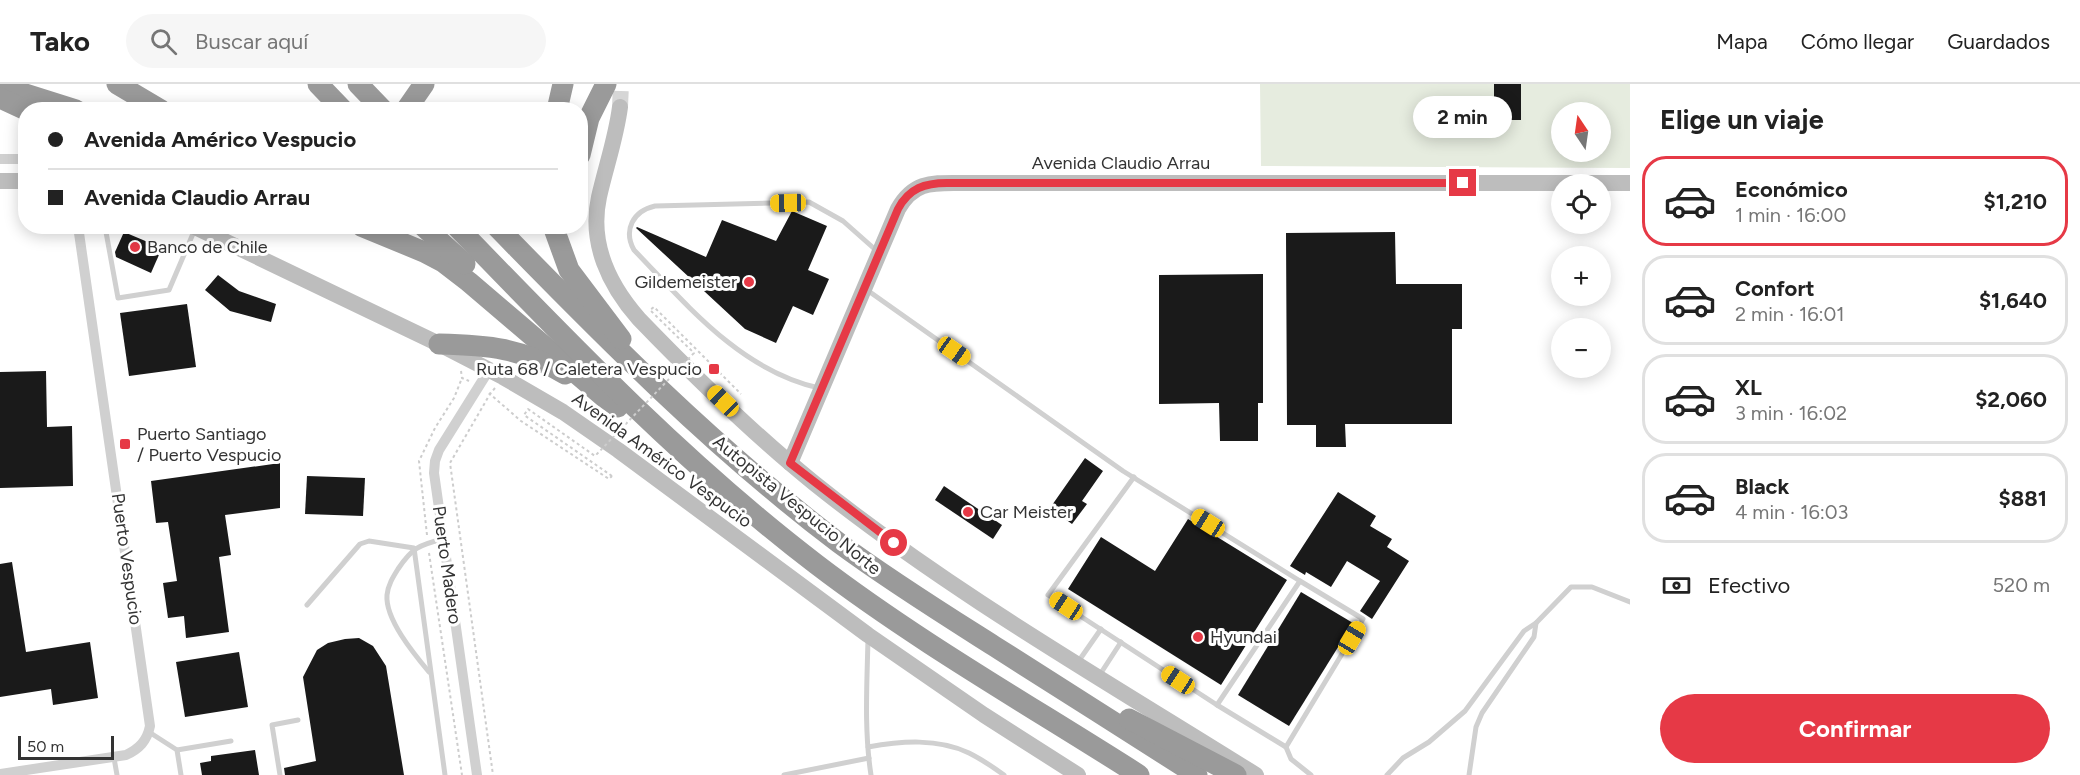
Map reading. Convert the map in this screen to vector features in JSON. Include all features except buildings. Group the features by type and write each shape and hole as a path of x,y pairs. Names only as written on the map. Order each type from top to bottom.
{"highway":[{"path":"318,84 335,102"},
{"path":"358,84 375,102"},
{"path":"412,102 424,84"},
{"path":"559,102 563,84"},
{"path":"588,122 606,84"},
{"path":"0,86 51,102"},
{"path":"122,88 147,102"},
{"path":"0,98 18,106"},
{"path":"380,234 443,262 604,397"},
{"path":"432,234 639,418"},
{"name":"Autopista Vespucio Norte","path":"464,234 604,377 661,432 751,512 845,585 1137,775"},
{"name":"Autopista Vespucio Norte","path":"504,234 590,323 649,379 731,454 838,542 920,599 1197,775"},
{"path":"556,234 569,270 649,379"},
{"path":"569,234 573,262 585,290"},
{"path":"439,344 509,349 531,356 557,369 661,432"},
{"path":"1078,699 1156,731 1236,775"}],"main road":[{"path":"620,107 614,144 596,213 599,250 611,281 625,303 646,327 752,429 849,510 922,563 1256,775"},
{"path":"0,181 18,181"},
{"name":"Avenida Claudio Arrau","path":"790,463 903,199 914,190 934,183 1630,183"},
{"name":"Avenida Américo Vespucio","path":"203,234 439,344 496,373 563,412 868,635 984,715 1078,775"}],"street":[{"path":"0,159 18,159"},
{"name":"Puerto Vespucio","path":"79,234 150,716 149,732"},
{"name":"Puerto Madero","path":"477,775 434,473 439,450 479,385 496,373"},
{"path":"0,774 114,758 134,751 146,740 149,732"}],"lane":[{"path":"821,389 793,380 760,364 711,330 634,250 630,237 631,224 643,209 655,206 809,202 843,221 880,254"},
{"path":"106,234 118,298 170,290 192,234"},
{"path":"865,288 1134,477 1362,619 1286,747"},
{"path":"1134,477 1048,595 1286,747 1291,759 1311,775"},
{"path":"430,674 415,655 390,613 387,605 388,589 390,581 414,548 423,543 443,539"},
{"path":"307,605 360,544 369,541 414,548"},
{"path":"414,548 445,775"},
{"path":"1217,705 1300,581"},
{"path":"1387,775 1403,758 1429,742 1465,711 1524,631 1536,623 1570,587 1592,586 1630,602"},
{"path":"1469,775 1475,734 1482,714 1534,637 1536,623"},
{"path":"1077,663 1101,629"},
{"path":"868,635 868,747 872,775"},
{"path":"1099,676 1120,642"},
{"path":"280,775 272,725 298,720"},
{"path":"149,732 177,750 231,741"},
{"path":"868,747 888,744 939,743 968,752 1004,775"},
{"path":"177,750 181,775"},
{"path":"114,758 117,775"},
{"path":"784,775 869,758"}],"path":[{"path":"460,367 462,378 479,385 521,421 609,479 612,476 524,415 528,409 595,456 694,353 650,310 654,307 741,394"},
{"path":"494,775 450,463 490,394 496,373"}],"shaded area":[{"path":"1260,84 1630,84 1630,168 1261,166"}],"tunnel":[{"path":"620,107 621,84"}],"place":[{"name":"Banco de Chile","path":"135,247"},
{"name":"Gildemeister","path":"749,282"},
{"name":"Ruta 68 / Caletera Vespucio","path":"714,369"},
{"name":"Puerto Santiago / Puerto Vespucio","path":"125,444"},
{"name":"Car Meister","path":"968,512"},
{"name":"Hyundai","path":"1198,637"}],"route":[{"path":"894,543 790,463 898,209 903,199 914,190 934,183 1463,183"}]}
